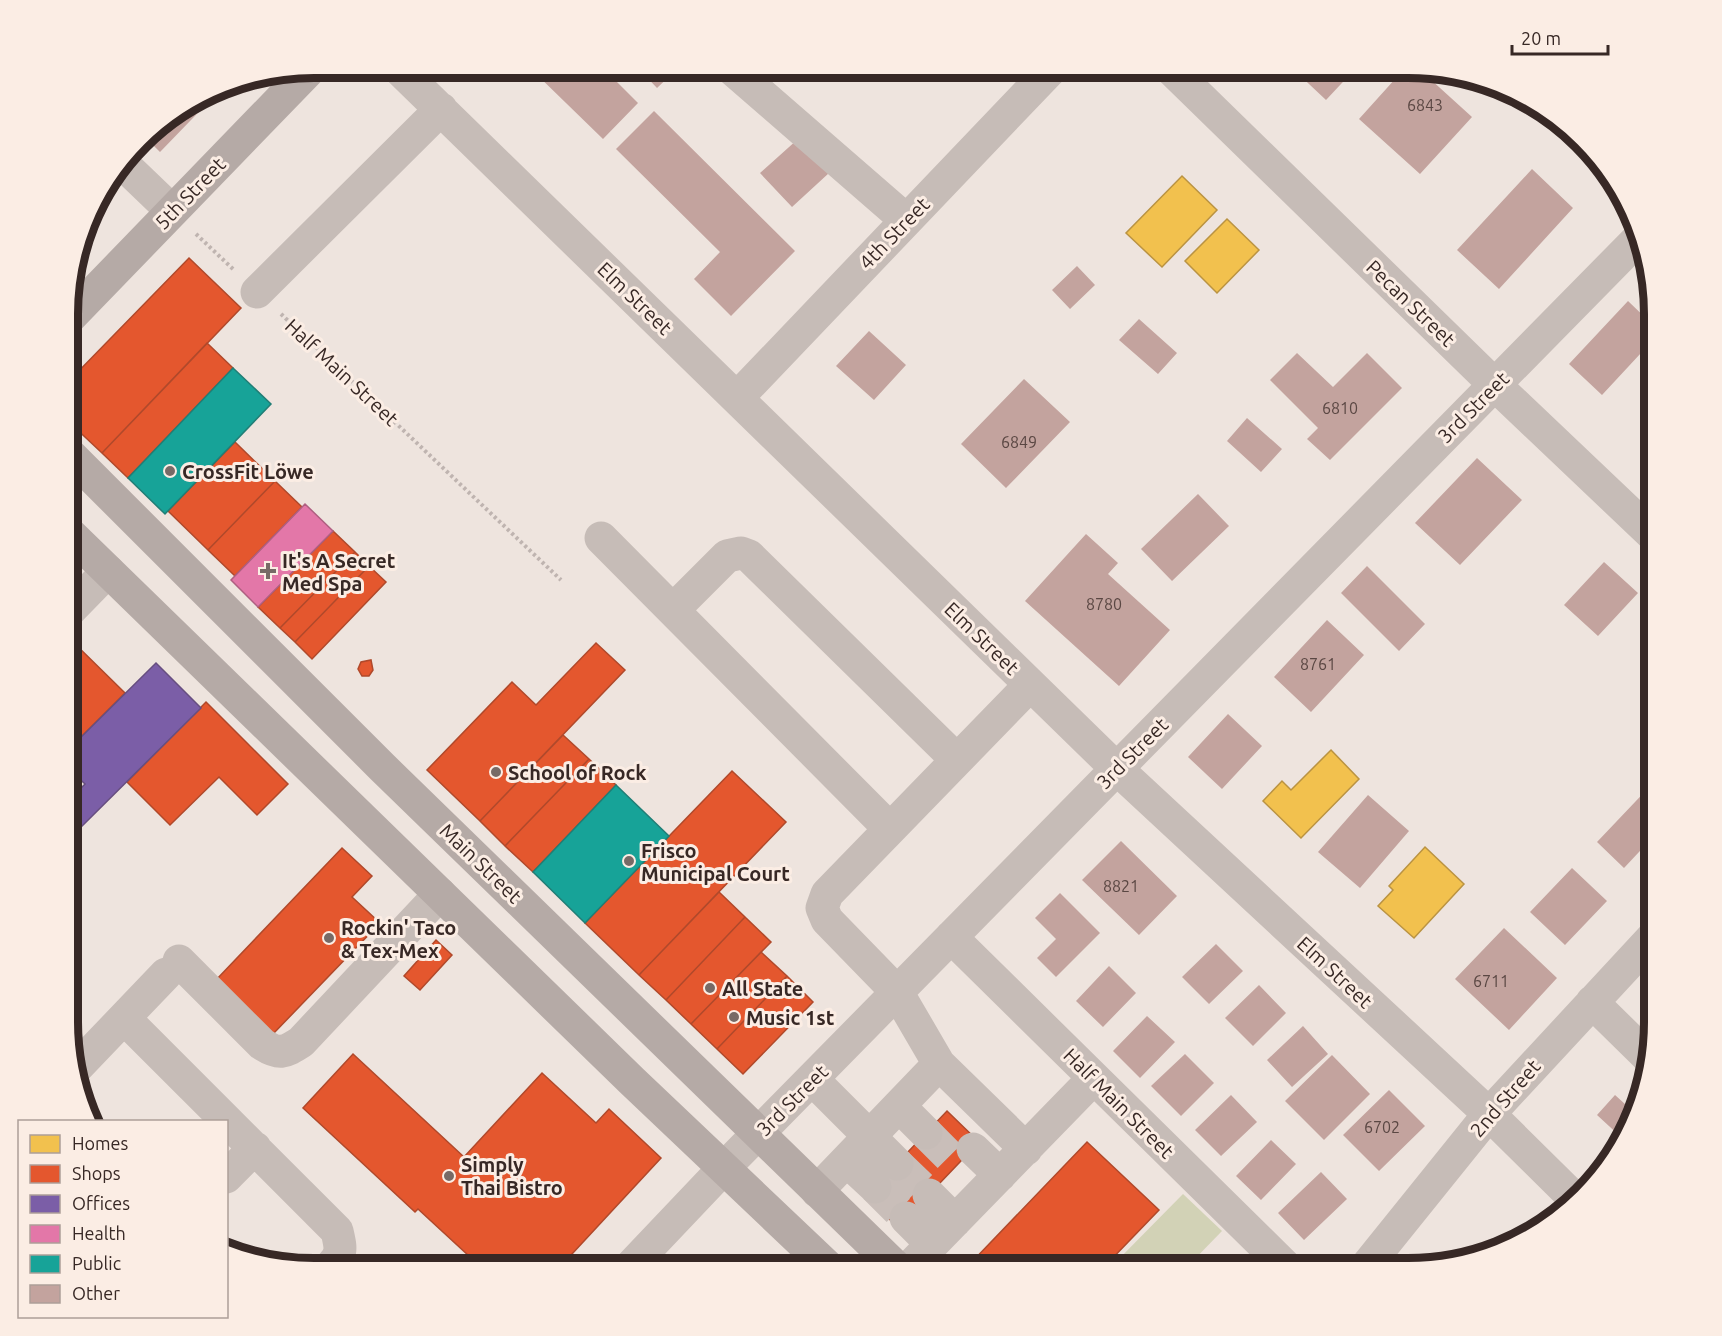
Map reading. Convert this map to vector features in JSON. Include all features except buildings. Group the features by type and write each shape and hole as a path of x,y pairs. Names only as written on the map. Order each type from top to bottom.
{"main road":[{"name":"5th Street","path":"78,308 300,79"},
{"name":"Main Street","path":"78,463 382,767 887,1258"},
{"path":"78,542 723,1169 818,1258"}],"street":[{"name":"Elm Street","path":"408,78 1117,769 1489,1114 1570,1194"},
{"path":"743,78 906,220"},
{"name":"4th Street","path":"736,398 1042,78"},
{"name":"Pecan Street","path":"1180,78 1495,385 1644,527"},
{"path":"257,292 441,110"},
{"path":"128,169 172,211"},
{"name":"3rd Street","path":"638,1258 723,1169 1633,244"},
{"path":"601,538 890,829"},
{"path":"673,610 727,556 741,553 748,556 957,760"},
{"path":"78,602 108,571"},
{"path":"1026,1149 939,1064 897,992 827,920 822,908 827,894 1030,685"},
{"path":"82,1062 173,968 262,1044 274,1052 287,1051 301,1042 440,894"},
{"name":"Half Main Street","path":"951,937 1277,1258"},
{"name":"2nd Street","path":"1374,1258 1489,1114 1644,947"},
{"path":"1592,1002 1642,1051"},
{"path":"124,1018 227,1120"},
{"path":"817,1191 939,1064"},
{"path":"919,1258 1094,1078"},
{"path":"812,1079 897,1164"},
{"path":"906,1099 934,1125"},
{"path":"228,1121 337,1231 341,1249 338,1258"},
{"path":"228,1176 255,1148"},
{"path":"965,1157 992,1183"},
{"path":"847,1161 874,1187"},
{"path":"929,1195 955,1221"},
{"path":"906,1218 932,1244"}],"path":[{"name":"Half Main Street","path":"172,211 561,580"}],"green space":[{"path":"1183,1194 1222,1231 1196,1258 1120,1258"}],"tunnel":[{"path":"926,1133 958,1165"},
{"path":"897,1164 929,1195"},
{"path":"875,1187 906,1218"}],"place":[{"name":"CrossFit Löwe","path":"170,471"},
{"name":"It's A Secret Med Spa","path":"268,571"},
{"name":"School of Rock","path":"496,772"},
{"name":"Frisco Municipal Court","path":"629,861"},
{"name":"Rockin' Taco & Tex-Mex","path":"329,938"},
{"name":"All State","path":"710,988"},
{"name":"Music 1st","path":"734,1017"},
{"name":"Simply Thai Bistro","path":"449,1176"}]}
